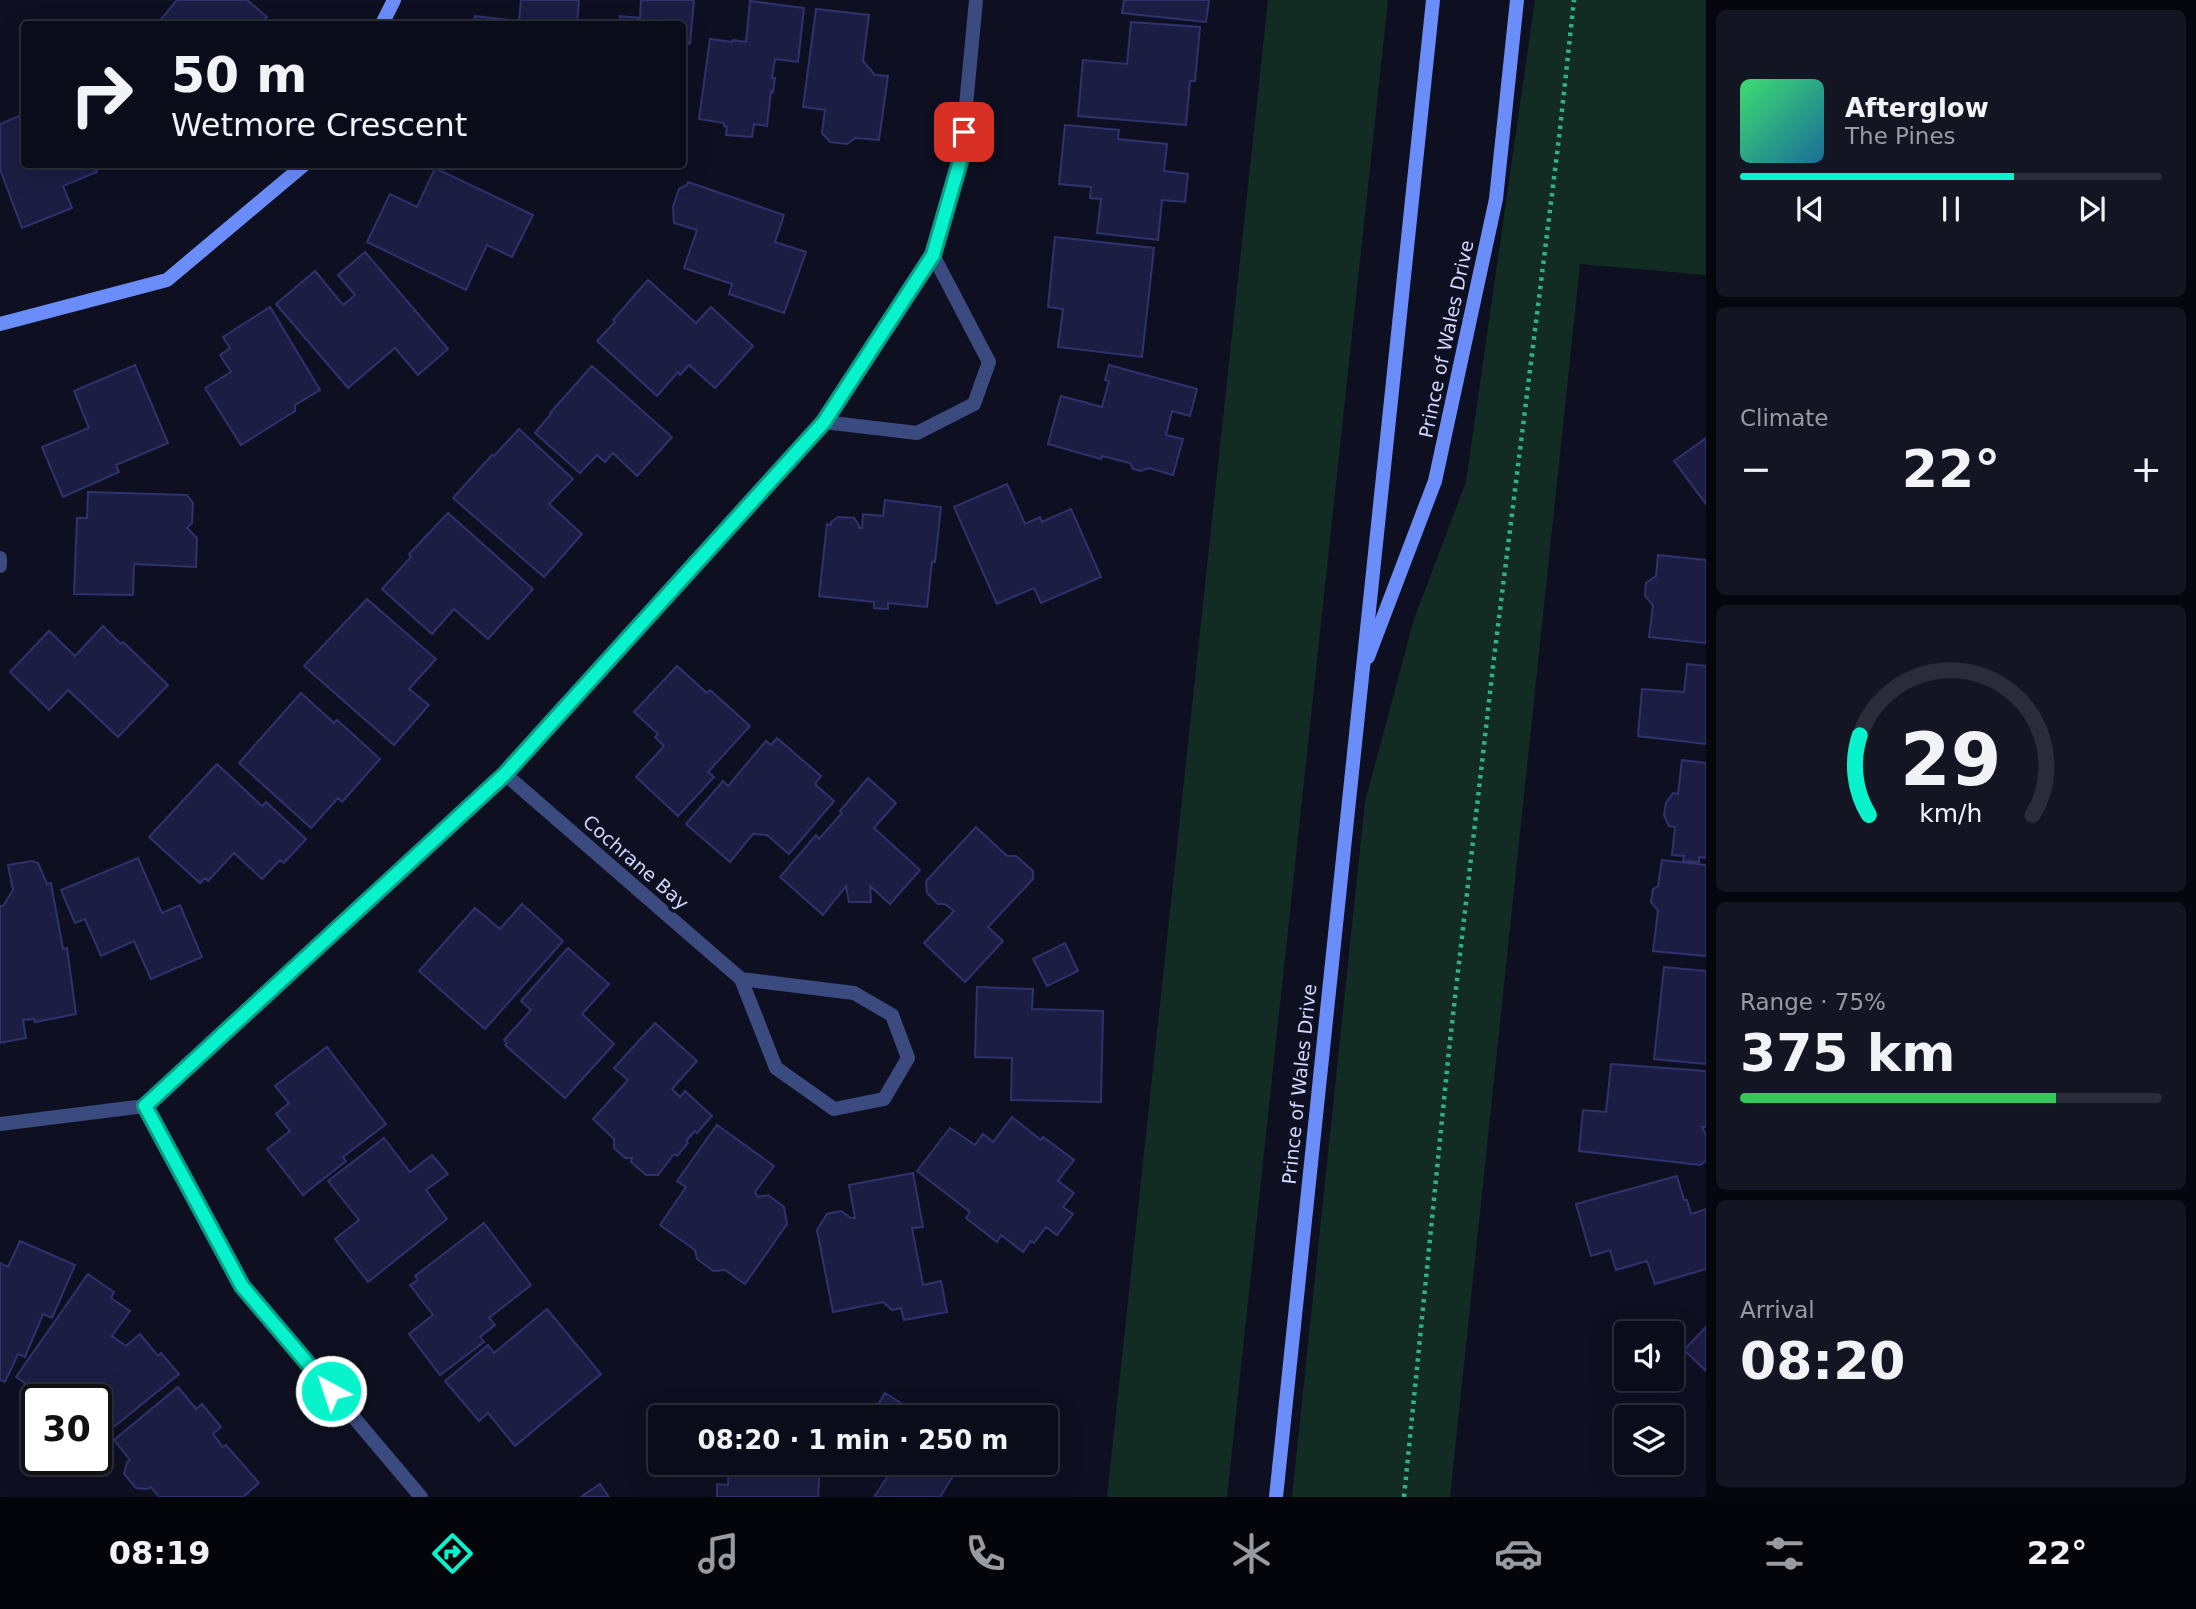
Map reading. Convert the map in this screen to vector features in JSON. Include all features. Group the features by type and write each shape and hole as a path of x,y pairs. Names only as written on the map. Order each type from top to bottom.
{"main road":[{"path":"384,21 394,0"},
{"name":"Prince of Wales Drive","path":"1276,1497 1433,0"},
{"name":"Prince of Wales Drive","path":"1361,674 1435,481 1496,199 1517,0"},
{"path":"0,324 167,280 300,168"}],"street":[{"path":"0,1124 145,1106 505,774 824,422 933,255 961,158 976,0"},
{"path":"824,422 917,433 974,404 989,362 933,255"},
{"path":"0,558 0,566"},
{"name":"Cochrane Bay","path":"505,774 741,979 776,1068 834,1109 884,1099 908,1058 892,1015 854,993 741,979"},
{"path":"145,1106 242,1286 421,1497"}],"path":[{"path":"1404,1497 1449,1050 1574,0"}],"green space":[{"path":"1268,0 1388,0 1227,1497 1107,1497"},
{"path":"1535,0 1706,0 1706,275 1580,264 1450,1497 1292,1497 1365,802 1414,619 1466,482"}],"building":[{"path":"177,0 247,0 267,17 264,21 160,21"},
{"path":"521,0 579,0 577,21 519,21"},
{"path":"641,0 694,0 690,44 687,43 686,52 686,21 619,21 620,16 640,18"},
{"path":"1124,0 1209,0 1206,22 1122,13"},
{"path":"750,1 804,8 798,62 775,59 772,78 775,78 767,126 754,124 752,137 726,135 727,127 724,123 699,119 710,39 746,42"},
{"path":"816,9 869,15 863,61 875,75 888,76 879,140 855,138 847,144 830,142 822,133 825,110 803,107"},
{"path":"475,16 519,21 474,21"},
{"path":"1131,22 1200,27 1195,81 1190,81 1186,125 1078,116 1083,60 1127,64"},
{"path":"21,115 21,168 96,168 97,172 63,186 72,208 22,228 0,169 0,124"},
{"path":"1065,125 1119,130 1118,139 1167,144 1164,171 1188,174 1185,202 1162,200 1158,240 1097,233 1101,199 1090,198 1091,187 1059,184"},
{"path":"435,168 533,215 512,257 487,245 466,290 367,242 390,194 417,207"},
{"path":"688,182 784,215 775,242 806,252 784,313 729,294 732,284 684,268 697,230 674,223 673,207 679,189"},
{"path":"1055,237 1154,248 1142,357 1058,347 1063,309 1048,307"},
{"path":"365,252 448,349 418,375 395,348 348,388 276,304 315,271 343,305 355,295 338,275"},
{"path":"648,280 696,323 711,307 753,346 715,388 689,365 680,375 678,372 657,396 597,341"},
{"path":"270,307 320,390 295,405 295,411 241,445 205,388 231,372 220,355 230,348 223,337"},
{"path":"135,365 168,443 116,465 119,472 63,497 42,447 89,428 74,391"},
{"path":"1109,365 1197,389 1190,416 1172,411 1166,435 1183,439 1173,475 1149,468 1141,471 1133,469 1130,463 1102,456 1101,459 1048,444 1061,396 1102,407 1109,381 1105,380"},
{"path":"592,366 672,437 637,476 613,453 605,462 597,455 580,473 535,433"},
{"path":"519,429 573,479 549,504 582,534 544,577 453,498"},
{"path":"1706,438 1706,504 1674,461"},
{"path":"1007,484 1025,524 1040,517 1042,522 1071,509 1101,577 1041,603 1034,588 997,604 954,507"},
{"path":"88,492 187,495 193,503 192,523 187,528 197,538 196,567 134,564 133,595 74,594 77,518 87,518"},
{"path":"885,500 941,507 927,607 888,603 888,609 874,608 874,602 819,596 827,524 831,525 838,517 854,518 859,528 862,528 863,514 883,516"},
{"path":"448,513 533,589 488,639 454,609 432,634 382,589 411,557 409,554"},
{"path":"1658,555 1706,560 1706,643 1649,637 1653,605 1645,596 1646,583 1656,576"},
{"path":"367,599 436,659 409,689 429,705 394,745 304,666"},
{"path":"103,626 168,685 118,737 68,690 49,710 10,672 49,631 75,656"},
{"path":"1687,664 1706,666 1706,744 1638,736 1642,689 1684,692"},
{"path":"677,666 707,693 710,690 750,726 708,772 714,777 678,816 636,777 664,746 655,737 658,734 634,712"},
{"path":"301,693 334,723 337,720 380,759 342,802 338,798 311,828 239,763"},
{"path":"777,738 821,776 815,784 834,801 789,854 767,835 753,834 730,862 686,824 723,781 728,786 766,741 771,745"},
{"path":"1682,760 1706,763 1706,858 1699,857 1699,862 1683,861 1684,856 1672,855 1675,827 1669,826 1664,815 1666,803 1673,793 1678,794"},
{"path":"217,764 262,806 266,802 306,839 284,863 280,860 262,879 234,853 208,881 205,878 200,883 149,837"},
{"path":"868,778 896,803 874,828 920,870 890,904 870,886 871,902 849,902 846,886 823,915 780,877 816,835 819,839"},
{"path":"976,827 1007,856 1016,856 1033,871 1033,879 988,927 1003,941 965,982 924,943 954,911 945,904 938,904 927,893 926,881"},
{"path":"138,858 162,913 180,905 202,957 151,979 134,941 101,956 85,919 75,923 61,890"},
{"path":"1662,860 1706,865 1706,956 1653,951 1658,911 1651,902 1653,889 1658,886"},
{"path":"32,861 38,863 47,884 51,883 63,949 67,948 76,1014 35,1022 34,1019 23,1020 26,1038 0,1043 0,906 3,906 13,890 8,865"},
{"path":"522,904 563,941 485,1029 419,971 475,908 500,929"},
{"path":"1065,943 1078,971 1047,986 1033,959"},
{"path":"568,948 609,984 582,1014 614,1044 565,1098 505,1045 507,1043 504,1040 531,1010 521,1001"},
{"path":"1664,967 1706,971 1706,1064 1654,1059"},
{"path":"977,987 1033,989 1032,1009 1103,1011 1101,1102 1011,1100 1012,1058 975,1057"},
{"path":"655,1023 697,1061 672,1089 680,1097 685,1091 712,1116 697,1133 695,1131 686,1141 688,1143 677,1156 674,1154 658,1175 646,1175 631,1162 632,1158 625,1158 614,1148 614,1139 593,1119 628,1080 614,1068"},
{"path":"327,1047 386,1124 343,1157 346,1161 303,1195 267,1149 290,1131 276,1114 289,1103 275,1086"},
{"path":"1611,1064 1706,1071 1706,1127 1702,1127 1706,1134 1706,1161 1700,1165 1579,1151 1583,1110 1606,1112"},
{"path":"1012,1117 1041,1140 1043,1137 1074,1160 1058,1181 1074,1193 1063,1207 1073,1214 1057,1235 1046,1227 1023,1252 1001,1235 997,1242 966,1218 970,1212 917,1171 950,1128 975,1145 983,1134 993,1142"},
{"path":"717,1125 774,1166 755,1192 758,1197 768,1195 784,1207 787,1224 745,1284 725,1270 713,1271 697,1259 695,1250 660,1225 686,1187 677,1181"},
{"path":"384,1138 410,1172 432,1155 448,1174 426,1190 447,1219 368,1282 335,1239 359,1220 328,1181"},
{"path":"913,1173 923,1227 912,1228 923,1285 941,1281 947,1312 904,1320 901,1308 892,1310 883,1302 833,1312 817,1230 827,1214 841,1211 855,1218 849,1185"},
{"path":"1677,1176 1691,1214 1706,1209 1706,1269 1655,1284 1647,1261 1616,1270 1610,1250 1591,1256 1576,1204"},
{"path":"484,1223 531,1285 489,1318 495,1325 480,1337 484,1342 440,1375 409,1334 433,1315 410,1285 418,1280 415,1276"},
{"path":"20,1241 75,1265 52,1318 43,1314 25,1357 18,1354 5,1382 0,1380 0,1263 8,1267"},
{"path":"88,1274 114,1292 111,1298 130,1311 112,1336 126,1346 140,1334 158,1356 161,1353 179,1374 115,1426 112,1424 112,1384 26,1384 16,1377"},
{"path":"547,1309 601,1374 515,1446 488,1413 479,1421 445,1381 488,1345 494,1353"},
{"path":"1706,1327 1706,1371 1684,1350"},
{"path":"178,1387 196,1409 202,1404 221,1427 213,1434 259,1483 243,1497 159,1497 151,1487 136,1488 124,1474 130,1460 114,1440"},
{"path":"885,1393 904,1405 878,1405"},
{"path":"728,1475 819,1475 818,1497 717,1497 717,1484 728,1485"},
{"path":"954,1475 940,1497 874,1497 888,1476"},
{"path":"600,1484 609,1497 581,1497"}],"route":[{"path":"331,1391 242,1286 145,1106 505,774 824,422 933,255 961,158 964,132"}]}
